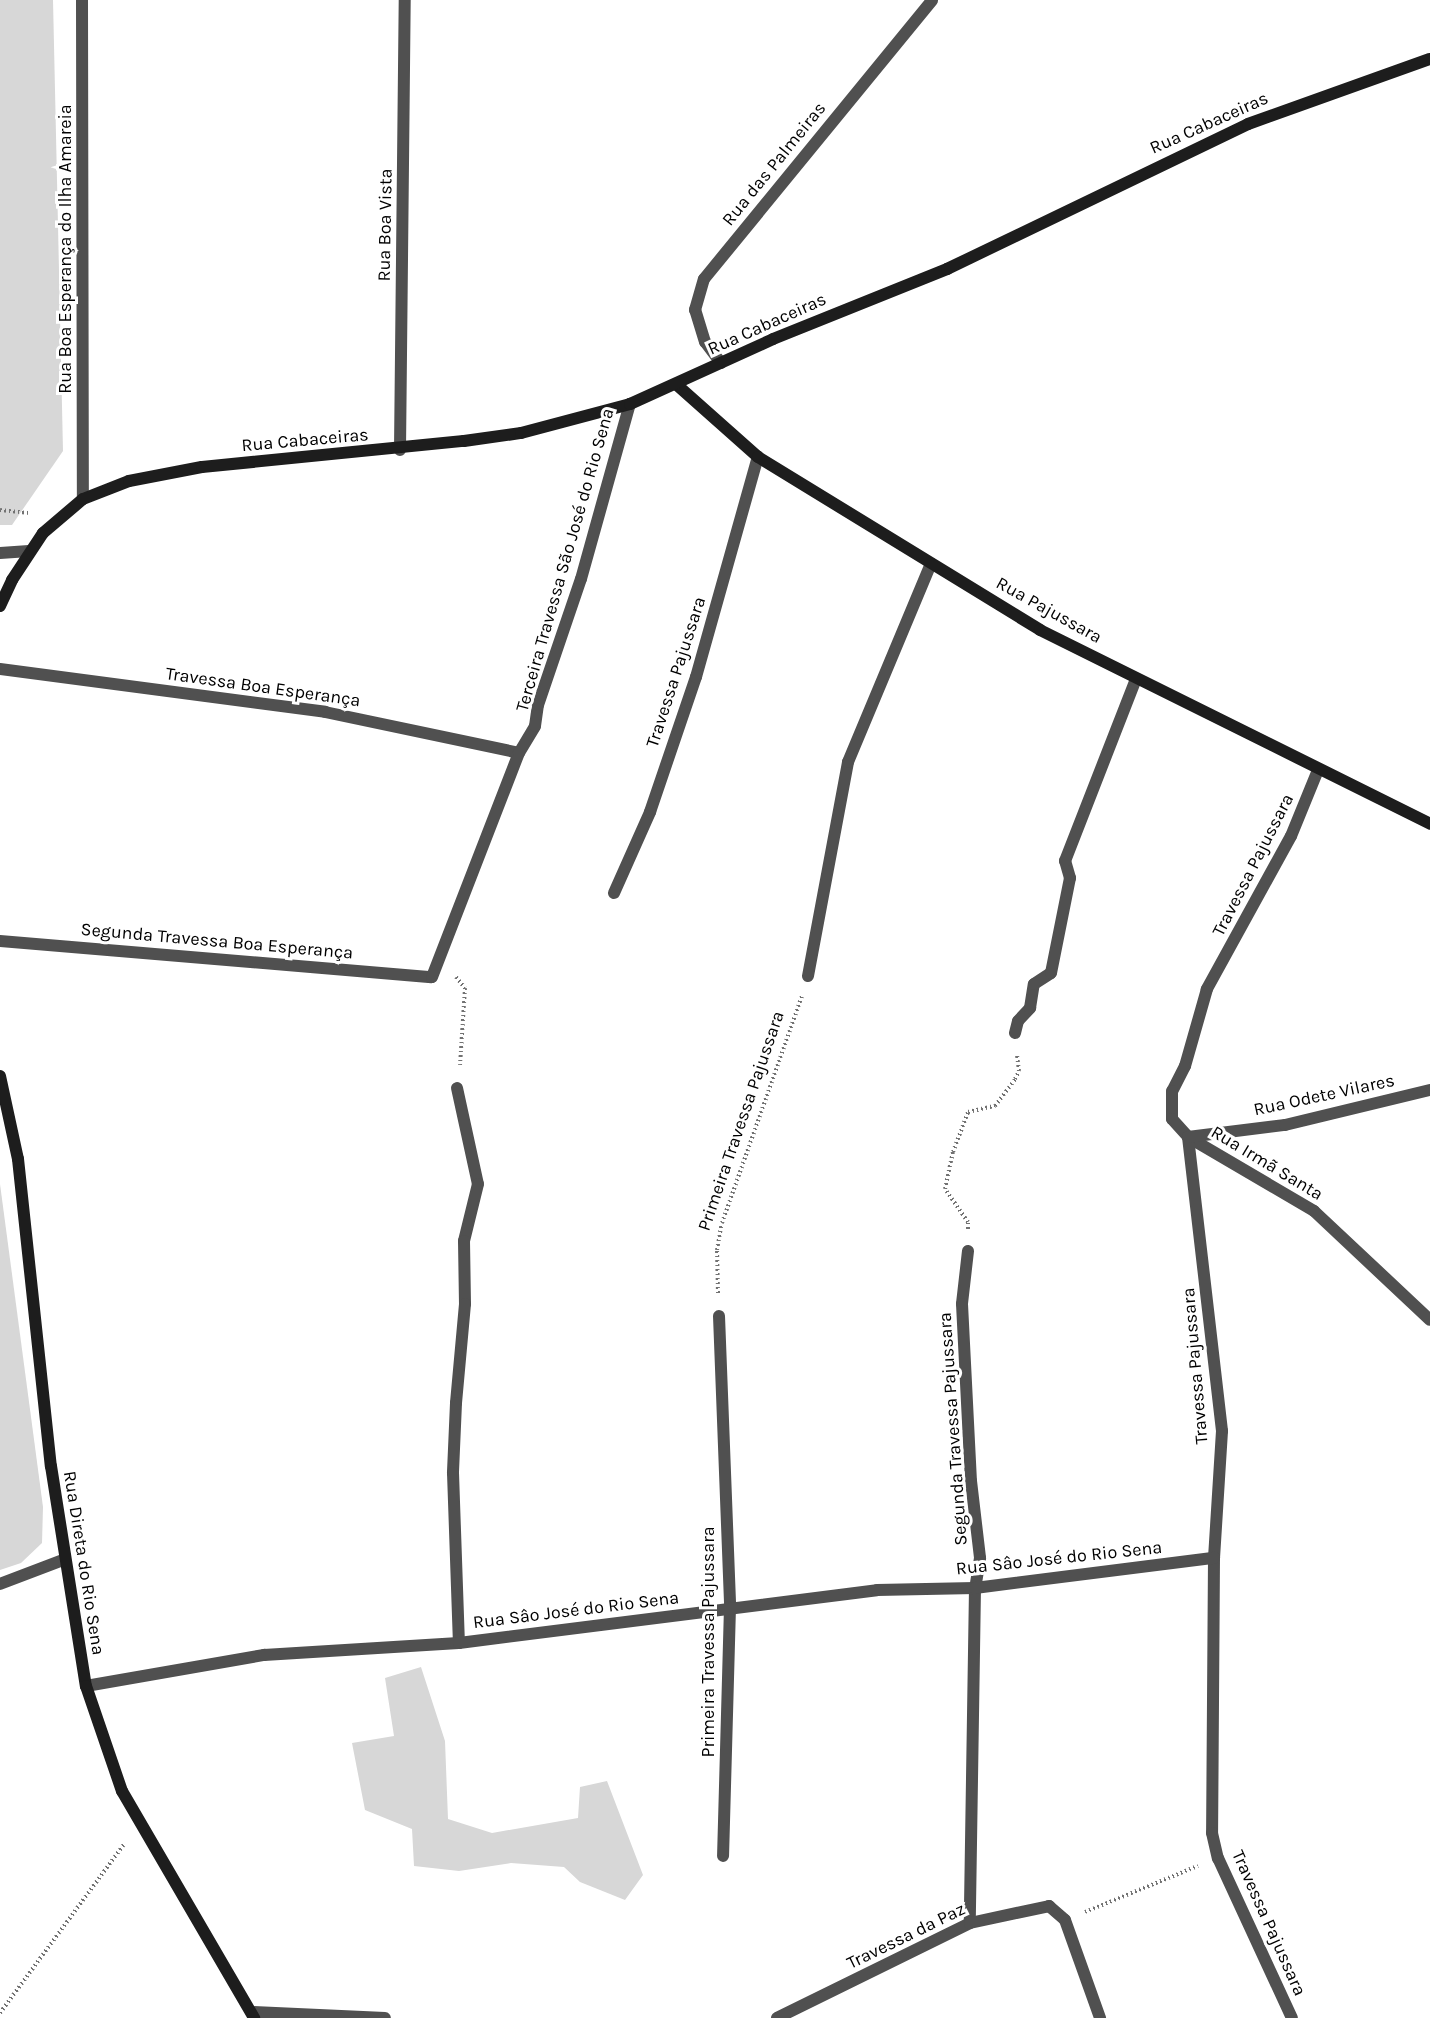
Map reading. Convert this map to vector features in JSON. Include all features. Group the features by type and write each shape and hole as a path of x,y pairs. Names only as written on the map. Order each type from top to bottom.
{"main road":[{"name":"Rua Cabaceiras","path":"83,499 129,482 202,467 400,450 521,433 630,404 677,385 721,363 947,269 1248,124 1430,59"},
{"name":"Rua Pajussara","path":"677,385 758,457 1040,630 1430,824"},
{"path":"0,606 29,551 60,515 83,499"},
{"name":"Rua Direta do Rio Sena","path":"0,1076 28,1236 63,1560 86,1686 107,1754 139,1823 253,2015"}],"street":[{"name":"Rua Boa Esperança do Ilha Amareia","path":"82,0 83,499"},
{"name":"Rua Boa Vista","path":"400,450 405,0"},
{"name":"Rua das Palmeiras","path":"721,363 705,342 695,310 704,279 932,0"},
{"name":"Terceira Travessa São José do Rio Sena","path":"432,977 519,753 535,726 538,705 581,579 630,404"},
{"name":"Travessa Pajussara","path":"614,893 650,812 696,677 758,457"},
{"path":"0,553 29,551"},
{"path":"808,976 848,762 931,564"},
{"name":"Travessa Boa Esperança","path":"0,669 325,712 519,753"},
{"path":"1015,1033 1018,1021 1030,1008 1034,984 1051,973 1070,878 1065,861 1136,679"},
{"name":"Travessa Pajussara","path":"1292,2018 1218,1858 1210,1809 1214,1734 1214,1558 1222,1419 1188,1137 1172,1119 1172,1091 1185,1066 1207,989 1291,836 1318,770"},
{"name":"Segunda Travessa Boa Esperança","path":"0,941 432,977"},
{"path":"457,1088 478,1184 464,1241 465,1304 456,1402 453,1473 459,1643"},
{"name":"Rua Odete Vilares","path":"1188,1137 1286,1125 1430,1090"},
{"name":"Rua Irmã Santa","path":"1188,1137 1314,1211 1430,1320"},
{"name":"Segunda Travessa Pajussara","path":"968,1251 962,1304 971,1481 980,1558 975,1588 970,1923"},
{"name":"Primeira Travessa Pajussara","path":"719,1316 730,1607 723,1856"},
{"name":"Rua Sâo José do Rio Sena","path":"86,1686 264,1655 459,1643 877,1590 975,1588 1214,1558"},
{"path":"0,1584 63,1560"},
{"name":"Travessa da Paz","path":"777,2018 970,1923 1016,1910 1049,1906 1065,1920"},
{"path":"1065,1920 1100,2018"},
{"path":"253,2015 386,2018"}],"path":[{"path":"432,977 455,976 465,988 457,1088"},
{"name":"Primeira Travessa Pajussara","path":"719,1316 717,1250 722,1223 808,976"},
{"path":"968,1251 968,1222 945,1189 953,1152 968,1112 995,1106 1019,1071 1015,1033"},
{"path":"0,2013 139,1823"},
{"path":"1065,1920 1218,1858"}],"shaded area":[{"path":"0,0 53,0 63,451 12,525 0,525"},
{"path":"0,1184 43,1507 42,1543 21,1563 0,1570"},
{"path":"421,1667 445,1741 448,1819 492,1833 578,1818 580,1787 607,1781 643,1875 625,1900 580,1882 564,1867 511,1863 459,1871 414,1866 412,1829 365,1810 352,1743 394,1736 385,1678"}]}
